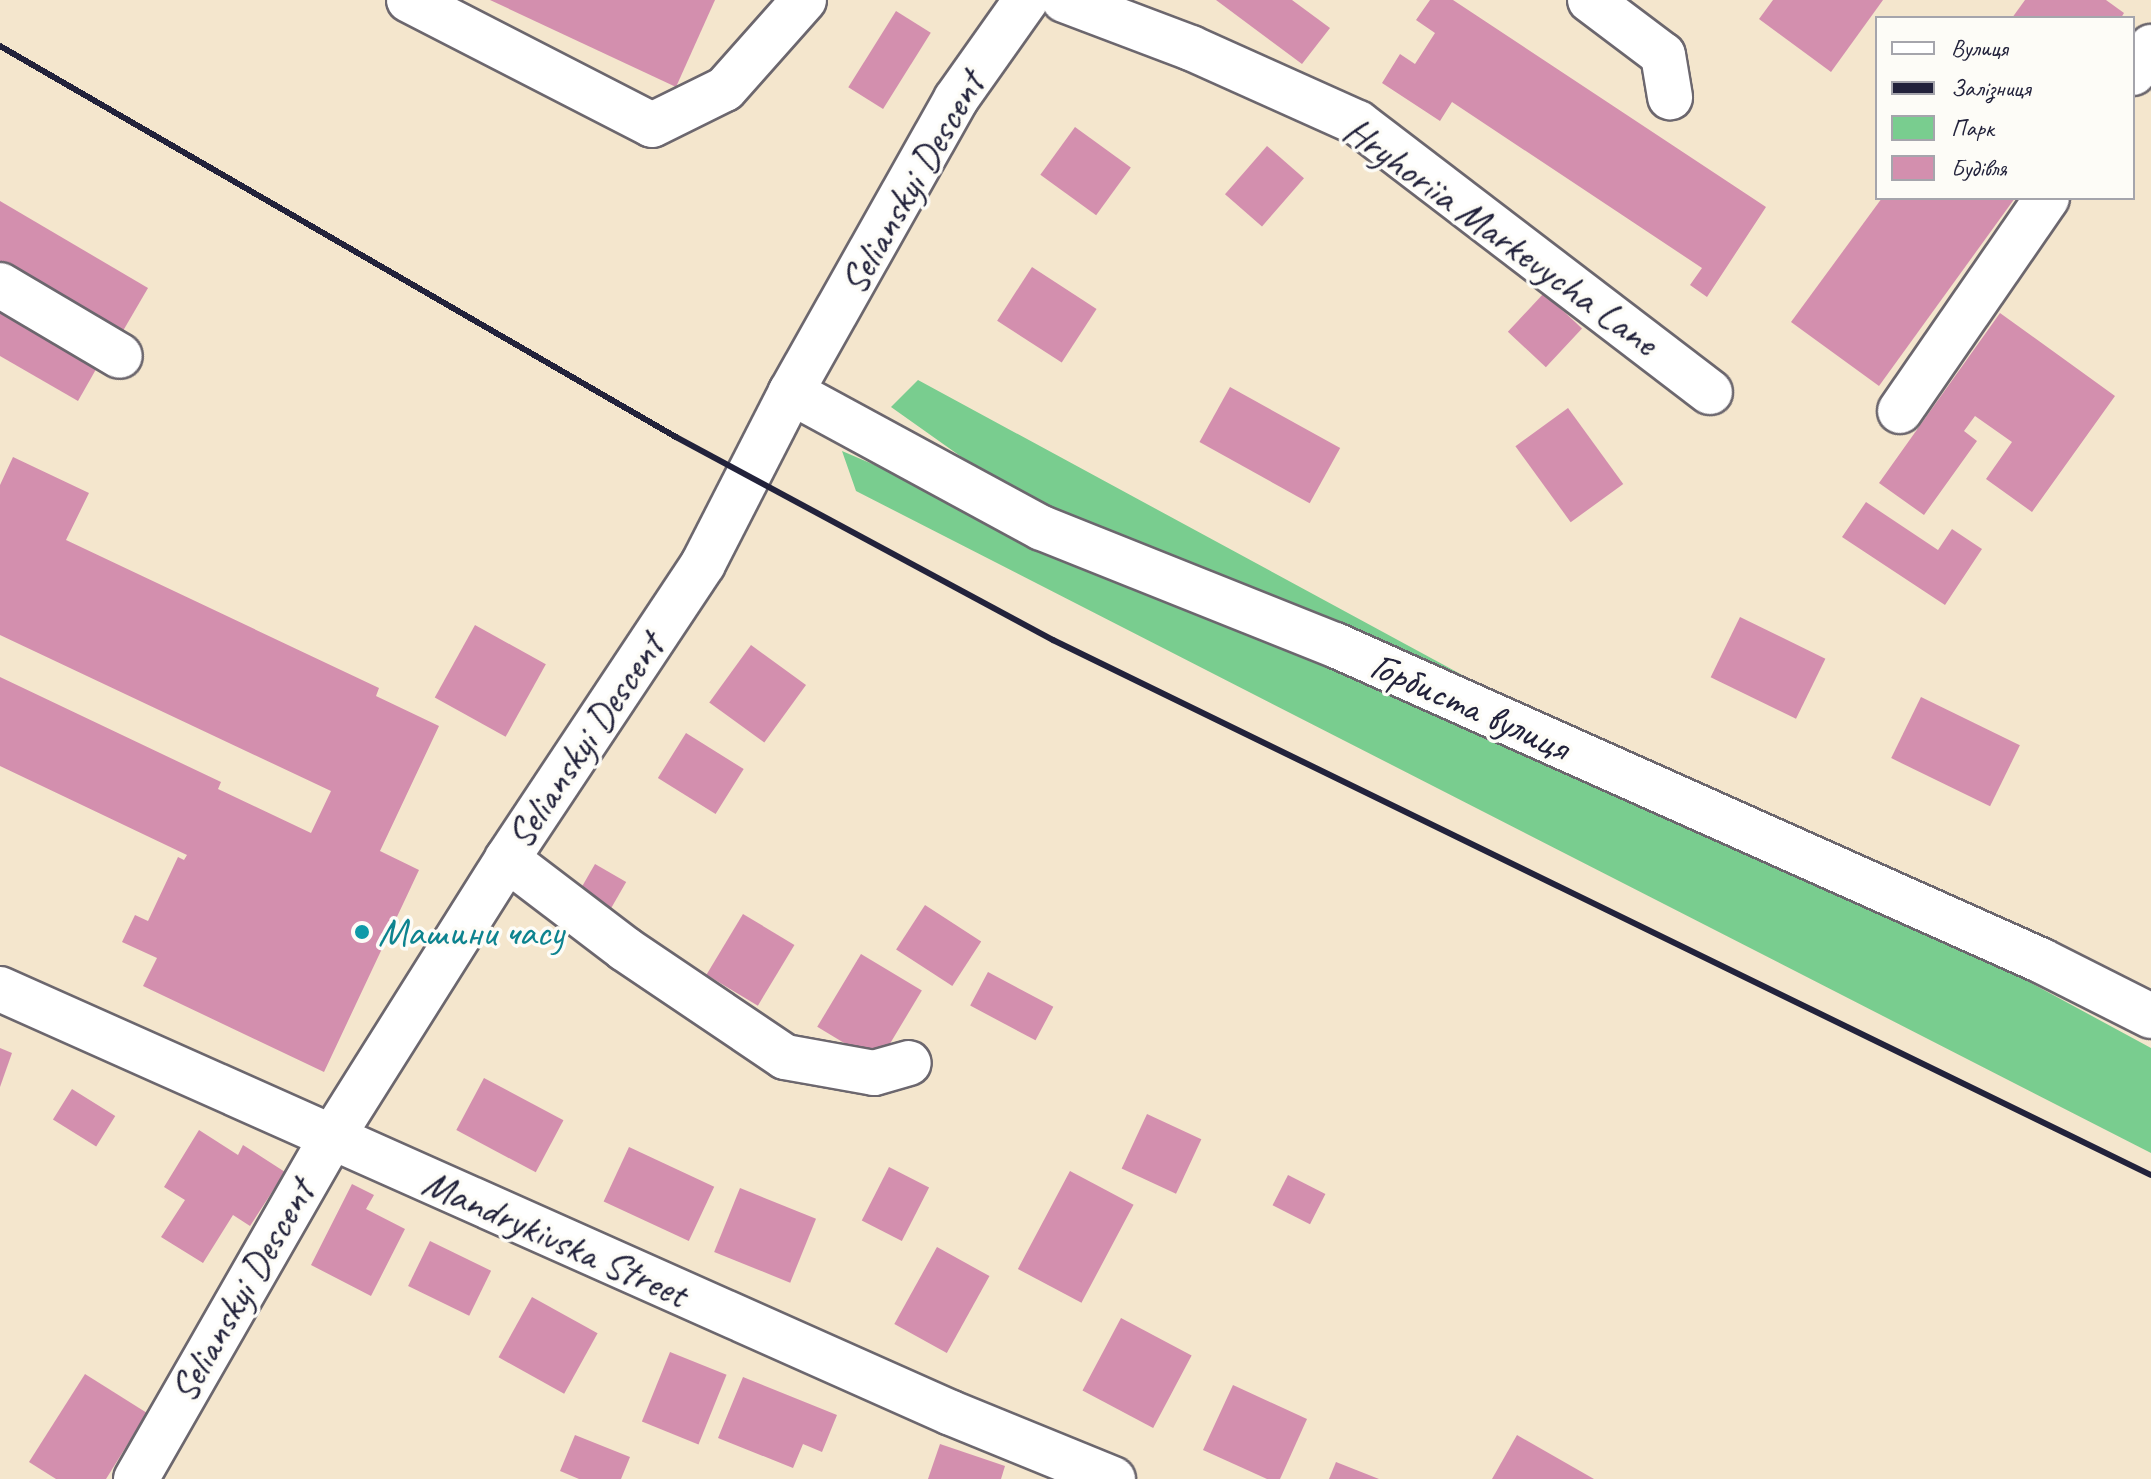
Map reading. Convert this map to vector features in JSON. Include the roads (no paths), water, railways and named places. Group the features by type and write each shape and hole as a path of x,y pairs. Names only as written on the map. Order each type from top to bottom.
{"street":[{"path":"409,0 652,125 725,89 804,0"},
{"name":"Hryhoriia Markevycha Lane","path":"1064,0 1191,48 1358,123 1710,392"},
{"path":"1590,0 1663,55 1670,97"},
{"name":"Selianskyi Descent","path":"136,1479 331,1139 507,859 703,564 791,392 956,99 1018,2"},
{"path":"2135,70 2151,47"},
{"path":"1900,411 2046,200"},
{"path":"0,285 120,356"},
{"name":"Горбиста вулиця","path":"791,392 1042,528 1335,645 2042,961 2151,1016"},
{"path":"507,859 625,949 785,1057 874,1073 909,1063"},
{"name":"Mandrykivska Street","path":"0,989 331,1139 1113,1479"}],"railway":[{"path":"0,46 676,437 1053,640 2151,1175"}],"place":[{"name":"Машини часу","path":"362,932"}]}
